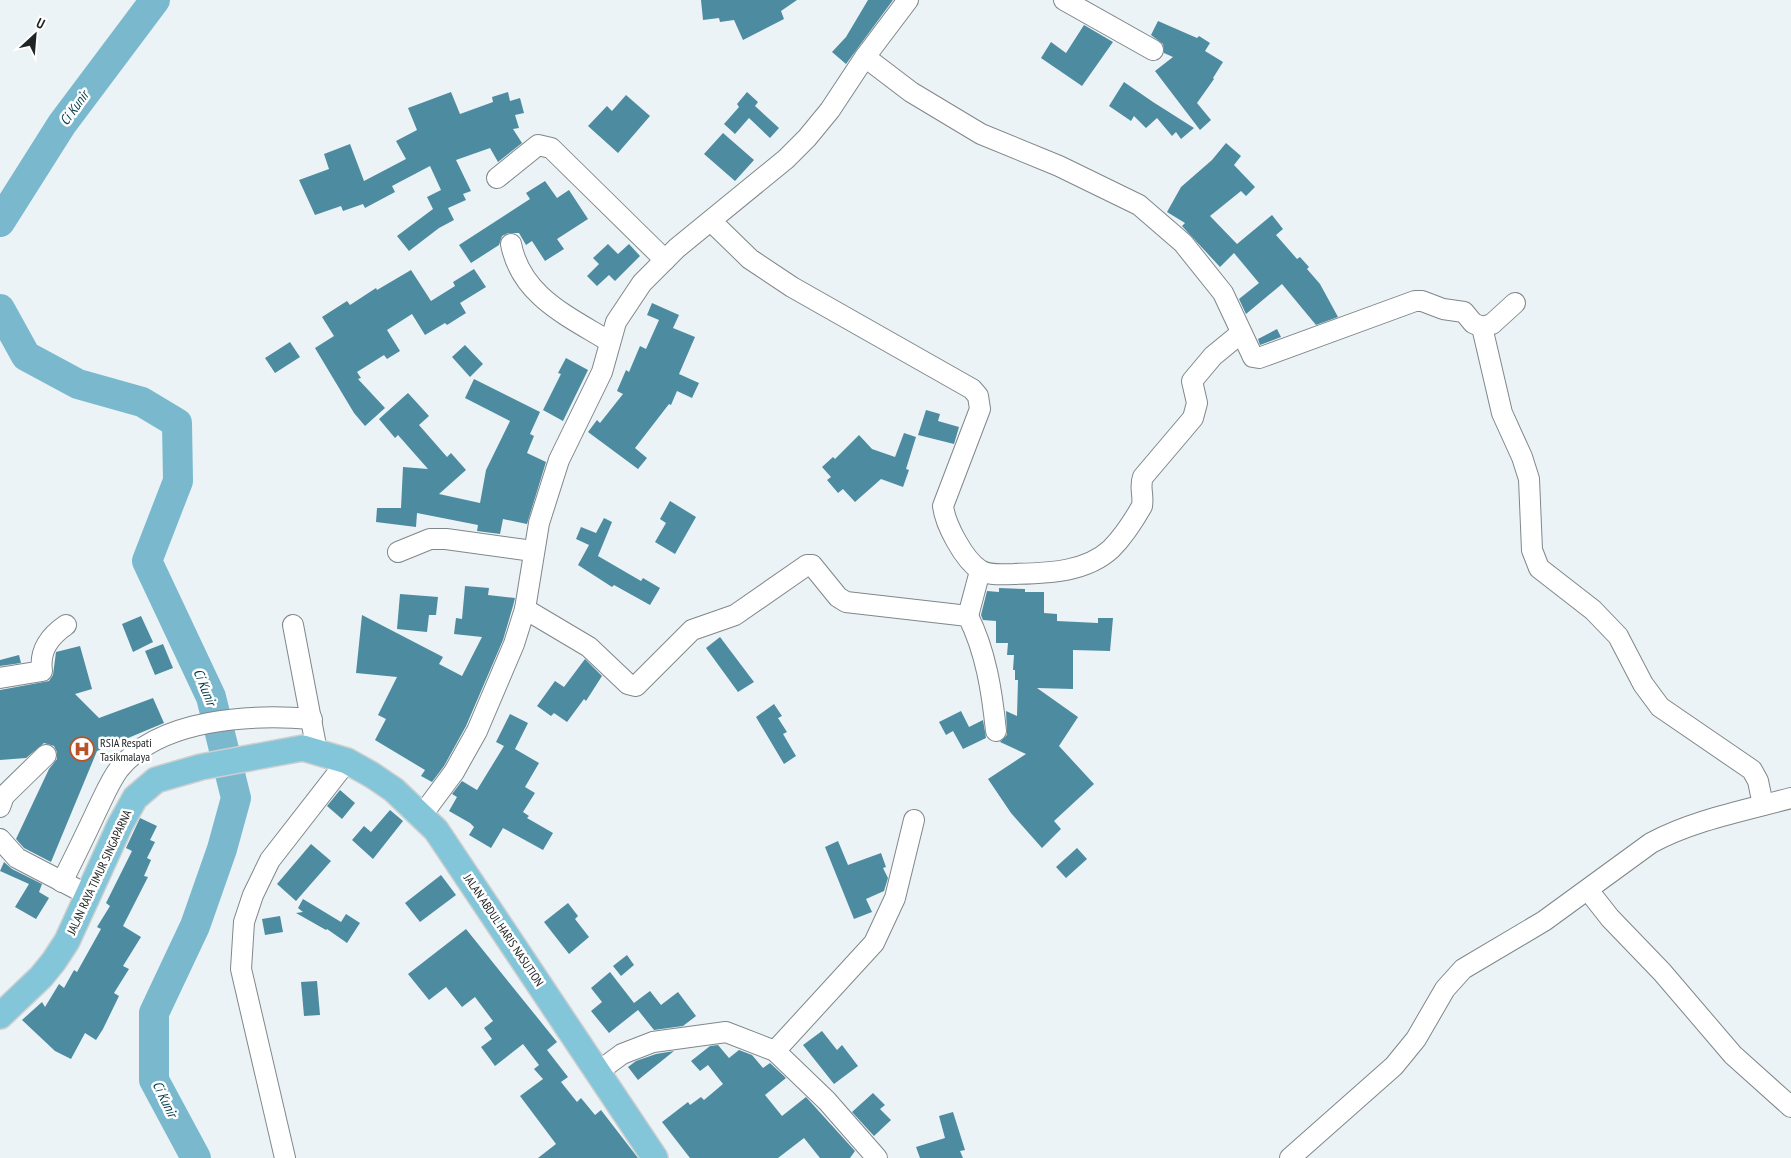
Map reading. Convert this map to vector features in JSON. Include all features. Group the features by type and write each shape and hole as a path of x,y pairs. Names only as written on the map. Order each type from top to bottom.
{"main road":[{"name":"JALAN ABDUL HARIS NASUTION","path":"309,750 347,761 394,790 422,814 436,830 599,1071 655,1158"},
{"name":"JALAN RAYA TIMUR SINGAPARNA","path":"0,1016 41,977 67,941 120,825 135,798 156,780 201,767 309,750"}],"street":[{"path":"422,814 454,772 477,731 514,644 525,609 533,551 559,460 602,372 616,322 642,283 665,260 786,159 808,138 908,0"},
{"path":"1064,0 1153,50"},
{"path":"865,57 911,92 981,134 1059,166 1139,206 1183,243 1223,293 1251,356 1260,358 1348,324 1415,301 1422,301 1443,309 1464,312 1473,323 1482,327 1492,324 1515,303"},
{"path":"497,178 538,145 546,146 556,152 665,260"},
{"path":"712,222 750,259 792,287 972,389 978,396 980,409 943,506 945,518 952,534 980,571 1001,574 1057,573 1091,561 1110,549 1142,506 1144,498 1140,484 1143,477 1194,418 1197,402 1192,381 1213,356 1241,333"},
{"path":"511,244 519,272 543,299 610,342"},
{"path":"1482,327 1502,413 1522,457 1529,479 1532,550 1539,568 1593,610 1618,636 1643,684 1660,707 1752,770 1758,781 1762,805"},
{"path":"398,552 430,539 446,539 533,551"},
{"path":"525,609 589,647 633,686 639,683 692,630 735,615 807,565 817,568 838,597 846,602 968,616"},
{"path":"980,571 968,616 982,654 993,705 996,731"},
{"path":"0,678 42,671 40,657 54,633 66,625"},
{"path":"293,625 312,719 309,750"},
{"path":"62,882 119,769 136,753 168,736 208,722 273,716 312,719"},
{"path":"0,807 4,796 46,755"},
{"path":"285,1158 240,969 244,922 253,895 270,860 347,761"},
{"path":"1290,1158 1394,1066 1416,1039 1445,990 1463,969 1544,921 1650,844 1665,836 1699,823 1791,798"},
{"path":"775,1051 874,943 895,898 914,820"},
{"path":"0,839 17,858 88,895"},
{"path":"1588,890 1610,918 1662,972 1733,1056 1791,1106"},
{"path":"599,1071 622,1054 652,1042 726,1032 775,1051 827,1101 877,1158"}],"building":[{"path":"701,0 797,0 781,11 784,19 743,40 734,20 720,22 719,18 703,20"},
{"path":"868,0 893,0 846,64 832,52 846,37"},
{"path":"1158,21 1197,38 1199,36 1210,43 1205,51 1223,62 1214,79 1197,103 1211,120 1200,130 1155,71 1173,57 1164,53 1163,44 1151,35"},
{"path":"1084,25 1113,42 1082,86 1041,58 1051,42 1066,53"},
{"path":"1124,82 1194,128 1181,139 1176,132 1172,136 1157,118 1146,128 1134,116 1131,121 1109,106"},
{"path":"451,92 460,114 493,102 492,97 508,92 510,101 520,98 524,113 515,115 519,128 513,129 522,143 498,162 490,148 456,160 471,191 463,194 466,200 448,208 454,220 439,228 409,251 397,236 433,209 427,197 441,190 430,166 392,186 395,192 365,208 363,204 343,211 341,206 315,215 299,180 329,169 324,154 350,144 364,181 406,159 396,141 417,130 408,108"},
{"path":"747,92 758,102 755,106 779,128 770,138 749,118 735,134 724,124 739,107 737,104"},
{"path":"626,95 650,116 618,153 588,126 607,106 612,111"},
{"path":"723,133 754,160 735,181 704,154"},
{"path":"1226,143 1241,156 1234,165 1255,187 1246,196 1241,191 1210,216 1237,244 1272,215 1283,229 1276,235 1297,259 1300,257 1309,267 1307,269 1320,284 1338,317 1316,325 1282,284 1246,314 1239,299 1259,283 1234,253 1220,267 1182,226 1185,223 1167,212 1181,187 1212,160"},
{"path":"545,181 557,198 569,190 588,219 557,239 564,249 545,261 532,241 526,245 519,233 508,233 502,236 499,245 471,263 459,245 530,199 526,193"},
{"path":"608,244 618,254 629,244 640,256 615,281 609,275 597,286 587,276 599,264 593,258"},
{"path":"474,269 486,287 460,303 466,313 447,325 445,323 425,335 412,314 387,330 400,351 387,359 384,355 357,372 361,378 358,379 385,408 365,426 354,413 315,348 334,336 322,317 347,301 350,305 376,288 377,290 411,270 431,301 455,286 453,282"},
{"path":"652,303 679,315 673,328 695,337 679,374 699,383 692,398 677,391 671,405 669,404 635,448 647,458 638,469 588,432 597,420 600,423 623,394 617,391 626,370 629,372 640,346 646,349 659,320 647,315"},
{"path":"1277,329 1281,337 1260,345 1258,339"},
{"path":"290,342 300,357 275,373 265,358"},
{"path":"465,345 483,364 470,377 452,357"},
{"path":"566,358 588,370 563,421 543,410 561,374 558,373"},
{"path":"474,379 540,412 530,434 534,436 527,453 546,462 527,524 503,519 500,534 477,531 478,525 417,513 416,527 376,522 377,508 401,508 403,467 428,469 398,435 395,438 379,419 408,393 429,416 419,425 447,457 451,453 466,470 439,494 480,503 486,470 510,421 465,398"},
{"path":"926,410 940,414 938,421 959,427 954,444 918,435"},
{"path":"904,433 916,437 906,469 909,470 903,487 881,479 855,502 843,489 838,493 827,480 831,477 822,467 833,457 835,459 859,435 872,449 895,457"},
{"path":"670,501 696,517 675,554 655,542 666,523 660,519"},
{"path":"604,518 612,522 598,556 641,581 643,578 660,588 650,605 614,585 612,587 578,565 589,545 576,539 581,527 596,533"},
{"path":"465,586 489,588 488,595 515,598 503,640 466,726 444,766 432,782 421,776 425,770 375,740 386,719 378,715 397,677 356,673 362,615 443,657 439,664 462,676 482,637 454,634 456,618 462,619"},
{"path":"999,588 1025,589 1025,592 1044,592 1044,613 1057,614 1057,621 1098,623 1098,618 1113,618 1110,651 1073,650 1073,689 1037,688 1078,717 1059,746 1094,784 1054,821 1061,829 1042,848 1011,813 988,779 1026,754 1000,742 1007,735 1006,711 1017,716 1018,680 1015,680 1015,670 1013,670 1014,655 1007,655 1008,643 996,643 996,621 983,620 981,615 987,591 999,592"},
{"path":"400,594 438,597 436,615 429,615 427,632 397,629"},
{"path":"141,616 153,642 133,652 122,624"},
{"path":"720,637 754,682 738,692 706,648"},
{"path":"163,644 173,668 155,675 145,651"},
{"path":"80,646 92,689 75,694 99,718 153,698 164,723 97,751 51,862 24,848 16,839 49,769 57,759 57,752 54,746 44,743 26,758 0,760 0,690 49,681 53,675 56,652"},
{"path":"19,655 21,663 0,666 0,660"},
{"path":"585,659 602,676 586,701 584,699 567,722 554,713 551,716 537,706 555,681 564,687"},
{"path":"774,704 782,716 778,718 787,732 783,734 796,756 784,764 756,717"},
{"path":"961,711 969,727 983,720 986,738 963,749 953,731 946,735 939,722"},
{"path":"510,714 528,723 515,749 539,763 525,787 535,793 523,812 529,816 527,818 553,833 543,850 503,828 491,848 469,835 474,827 470,823 449,811 457,797 452,794 462,781 477,790 504,746 496,742"},
{"path":"340,790 355,803 342,819 327,806"},
{"path":"390,810 403,821 373,859 352,840 364,826 371,832"},
{"path":"140,818 157,826 150,840 155,842 147,858 151,860 144,876 148,877 123,926 141,937 123,966 129,969 114,993 119,996 103,1029 96,1040 85,1033 71,1059 55,1051 22,1020 42,1002 45,1007 59,984 64,988 74,970 77,972 101,929 97,927 110,906 106,903 132,851 126,848"},
{"path":"838,841 848,865 881,853 886,867 883,868 888,878 884,891 866,899 872,912 854,919 825,847"},
{"path":"311,844 331,861 296,901 277,884"},
{"path":"1077,848 1087,859 1066,878 1056,867"},
{"path":"4,862 12,869 42,884 39,892 49,898 36,919 15,907 29,884 0,871"},
{"path":"441,875 456,895 420,922 405,903"},
{"path":"303,899 341,922 346,914 360,923 347,943 327,929 296,913 303,912 298,908"},
{"path":"568,903 578,916 575,919 589,937 569,954 544,922"},
{"path":"280,916 283,932 265,935 262,919"},
{"path":"466,929 557,1042 547,1050 568,1077 561,1082 577,1102 581,1098 595,1115 601,1110 638,1158 538,1158 556,1144 520,1096 543,1079 534,1069 539,1065 523,1044 495,1066 481,1047 492,1039 484,1028 493,1021 475,997 462,1007 446,987 429,1000 408,974"},
{"path":"627,955 634,965 621,976 613,966"},
{"path":"610,972 634,1003 650,991 661,1005 678,992 696,1016 683,1026 654,1030 638,1010 609,1033 591,1011 602,1002 591,988"},
{"path":"317,981 320,1015 304,1016 301,982"},
{"path":"822,1031 837,1050 842,1045 858,1066 834,1084 803,1045"},
{"path":"718,1045 729,1058 739,1050 752,1055 763,1068 770,1063 786,1078 765,1095 782,1116 806,1097 855,1151 850,1158 820,1158 804,1138 778,1158 690,1158 662,1122 688,1102 690,1105 701,1097 704,1100 723,1084 708,1065 700,1071 691,1061 710,1046"},
{"path":"674,1051 638,1080 628,1067 636,1061 656,1054"},
{"path":"873,1093 885,1105 880,1109 891,1120 874,1136 852,1112"},
{"path":"953,1112 965,1150 960,1151 963,1158 920,1158 916,1147 945,1138 939,1116"}],"waterway":[{"name":"Ci Kunir","path":"0,222 62,124 155,0"},
{"name":"Ci Kunir","path":"0,309 26,356 78,384 142,402 177,423 178,481 147,561 211,697 236,798 222,849 195,926 154,1013 154,1080 196,1158"}],"place":[{"name":"RSIA Respati Tasikmalaya","path":"82,749"}]}
